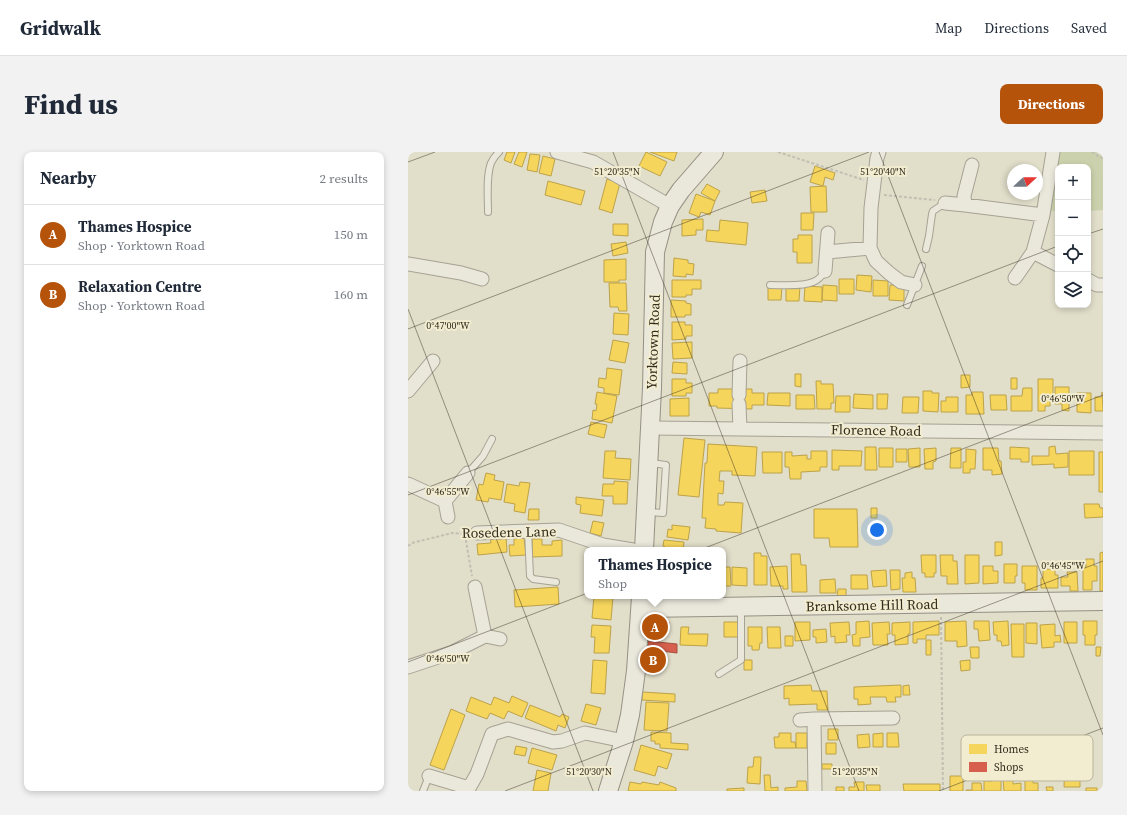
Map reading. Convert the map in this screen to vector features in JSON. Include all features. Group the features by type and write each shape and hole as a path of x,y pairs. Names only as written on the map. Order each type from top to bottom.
{"street":[{"path":"557,152 592,162 670,206"},
{"name":"Yorktown Road","path":"644,547 654,330 655,252 663,222 670,206 681,190 714,152"},
{"path":"879,152 871,208 870,248 876,261 888,273 901,282 915,285"},
{"path":"1015,278 1033,252 1043,215 1053,152"},
{"path":"965,205 964,196 972,165"},
{"path":"945,203 1043,215"},
{"path":"825,271 828,233"},
{"path":"827,252 870,248"},
{"path":"1033,252 1055,263"},
{"path":"408,264 461,273 482,279"},
{"path":"1091,282 1097,285 1103,285"},
{"path":"408,391 433,361"},
{"path":"740,361 740,429"},
{"name":"Florence Road","path":"650,428 1103,433"},
{"path":"445,501 468,473"},
{"path":"408,484 445,501"},
{"path":"445,501 448,517"},
{"name":"Rosedene Lane","path":"471,534 559,530 603,545 615,547"},
{"path":"474,587 485,636"},
{"name":"Branksome Hill Road","path":"641,602 741,607 1103,601"},
{"path":"608,791 624,741 634,688 641,602"},
{"path":"408,667 453,652 485,636 500,639"},
{"path":"800,720 893,718"},
{"path":"814,719 815,791"},
{"path":"429,776 469,788 477,774 492,734 508,728 553,742 562,741 585,733 624,741"}],"lane":[{"path":"488,212 488,174 490,164 499,152"},
{"path":"926,249 933,211 945,203"},
{"path":"907,305 922,266"},
{"path":"770,284 801,285 813,283 821,277 825,271"},
{"path":"468,473 483,456 492,440"},
{"path":"528,531 530,576 533,579 556,582"},
{"path":"719,674 741,660 741,607"},
{"path":"423,791 429,776"}],"path":[{"path":"778,152 861,180 874,188 945,203"},
{"path":"1092,152 1103,158"},
{"name":"Rosedene Lane","path":"408,546 412,543 452,533 471,534"},
{"path":"471,534 474,587"},
{"path":"941,604 943,791"}],"green space":[{"path":"1058,152 1096,152 1103,156 1103,210 1091,211 1091,164 1056,164"},
{"path":"1055,174 1055,211 1050,211"}],"building: Homes":[{"path":"507,152 515,152 511,163 504,160"},
{"path":"519,152 527,152 522,167 514,164"},
{"path":"646,152 667,162 660,176 639,166"},
{"path":"650,152 677,152 674,161"},
{"path":"530,154 540,155 537,172 527,170"},
{"path":"543,156 555,159 551,176 539,173"},
{"path":"815,166 835,173 833,180 825,177 823,186 810,182"},
{"path":"607,179 620,183 612,213 599,209"},
{"path":"548,181 585,191 581,205 545,195"},
{"path":"707,184 720,191 715,201 701,193"},
{"path":"826,186 827,212 811,212 810,187"},
{"path":"765,190 767,201 752,203 750,192"},
{"path":"696,194 715,201 710,215 701,212 699,217 689,213"},
{"path":"801,213 814,213 813,230 801,230"},
{"path":"703,219 703,230 696,230 696,235 682,236 682,220"},
{"path":"720,220 748,223 746,245 706,241 707,230 719,231"},
{"path":"613,224 628,224 628,236 613,235"},
{"path":"798,235 812,235 812,263 797,263 797,252 793,252 793,239 798,239"},
{"path":"626,242 628,253 613,256 611,244"},
{"path":"674,258 688,260 688,263 694,264 693,275 686,274 686,277 673,276"},
{"path":"626,259 626,280 619,280 619,282 604,282 604,260"},
{"path":"857,275 872,276 871,292 856,290"},
{"path":"839,279 854,279 854,294 839,294"},
{"path":"672,280 701,280 701,289 692,289 692,295 686,295 686,297 672,297"},
{"path":"873,280 888,281 888,296 873,296"},
{"path":"609,283 626,283 627,311 619,311 618,307 610,307"},
{"path":"768,285 782,286 781,300 768,300"},
{"path":"823,285 837,286 837,301 822,300"},
{"path":"890,285 904,286 904,301 889,300"},
{"path":"786,286 800,286 799,301 786,301"},
{"path":"805,286 822,287 822,302 804,301"},
{"path":"671,300 686,301 686,303 691,304 691,315 685,315 685,317 671,317"},
{"path":"614,313 629,314 628,335 613,334"},
{"path":"672,322 685,322 685,325 692,325 692,336 686,336 686,339 672,340"},
{"path":"613,340 629,343 625,363 609,360"},
{"path":"692,342 692,358 673,359 672,343"},
{"path":"673,362 687,363 687,374 672,373"},
{"path":"607,368 622,370 619,395 604,393 604,388 598,387 599,378 606,379"},
{"path":"795,374 801,374 801,387 795,386"},
{"path":"961,375 970,375 970,387 961,388"},
{"path":"1011,378 1017,378 1017,389 1011,389"},
{"path":"672,379 686,379 686,383 692,383 692,393 686,393 686,396 672,396"},
{"path":"1038,379 1053,379 1053,400 1050,401 1050,406 1045,406 1045,411 1038,411"},
{"path":"816,381 821,381 821,384 833,384 834,403 831,403 831,409 817,409"},
{"path":"1055,387 1069,387 1069,411 1062,410 1062,404 1055,404"},
{"path":"1023,388 1032,388 1032,411 1011,411 1011,396 1022,396"},
{"path":"718,389 752,389 752,393 764,393 764,405 752,405 752,409 717,408 717,406 709,406 709,393 718,393"},
{"path":"923,391 939,393 938,412 923,411"},
{"path":"597,392 617,396 612,423 592,419 593,410 596,411 597,404 595,404"},
{"path":"972,392 983,392 984,414 966,414 966,395 972,395"},
{"path":"1102,392 1103,411 1095,411 1095,397 1102,397"},
{"path":"768,393 790,393 790,406 767,405"},
{"path":"1077,393 1091,393 1091,413 1077,412"},
{"path":"854,394 873,395 873,409 853,408"},
{"path":"877,394 888,394 887,409 877,409"},
{"path":"796,395 814,395 815,409 796,409"},
{"path":"990,395 1006,395 1007,410 991,410"},
{"path":"836,396 850,396 850,412 835,412"},
{"path":"903,397 919,397 918,413 902,413"},
{"path":"946,397 958,397 958,412 941,412 941,401 946,401"},
{"path":"689,398 689,416 670,416 670,399"},
{"path":"591,422 607,425 604,438 588,434"},
{"path":"684,438 705,440 699,497 678,495"},
{"path":"708,444 757,447 755,476 732,475 732,471 720,471 719,481 724,481 723,494 718,493 718,505 724,505 725,502 743,503 741,533 716,531 716,529 705,528 706,518 702,518 705,463 707,463"},
{"path":"1055,446 1056,454 1068,453 1068,467 1054,468 1054,464 1032,465 1032,456 1049,456 1049,447"},
{"path":"865,447 876,447 877,470 865,470"},
{"path":"1010,447 1029,448 1029,462 1021,462 1021,459 1010,459"},
{"path":"879,448 893,448 893,467 879,467"},
{"path":"920,448 920,467 909,467 908,449"},
{"path":"936,448 936,461 933,462 933,469 925,469 924,449"},
{"path":"951,448 961,448 961,468 950,468"},
{"path":"983,448 998,448 1002,474 992,475 992,470 983,470"},
{"path":"896,449 907,449 907,462 896,462"},
{"path":"966,449 976,450 975,469 970,469 970,473 963,473 963,462 966,462"},
{"path":"832,450 862,451 861,466 839,466 839,470 832,470"},
{"path":"605,451 616,451 615,458 631,459 630,480 603,478"},
{"path":"811,451 827,451 827,467 820,467 820,471 801,472 801,479 790,479 789,467 785,467 785,452 792,452 792,456 807,455 807,459 811,459"},
{"path":"1069,451 1094,451 1094,475 1069,475"},
{"path":"762,452 782,452 782,473 763,473"},
{"path":"1099,452 1103,452 1103,492 1099,492"},
{"path":"486,473 495,475 494,480 504,482 501,500 489,498 488,502 476,500 479,484 483,485"},
{"path":"614,481 628,482 627,504 613,504 613,496 602,496 603,484 614,484"},
{"path":"520,482 530,483 525,513 514,511 515,504 504,502 507,484 519,486"},
{"path":"576,497 604,500 602,516 580,513 581,505 576,504"},
{"path":"1084,504 1099,504 1100,508 1103,508 1103,517 1085,518"},
{"path":"871,508 877,508 877,518 871,518"},
{"path":"529,509 539,509 539,520 528,520"},
{"path":"814,509 857,509 858,547 830,547 829,538 814,538"},
{"path":"593,521 604,523 601,536 590,533"},
{"path":"672,525 690,527 688,540 667,537 668,529 672,530"},
{"path":"506,536 507,552 478,555 477,544 491,543 490,537"},
{"path":"524,538 526,555 510,556 509,545 514,545 514,539"},
{"path":"532,539 542,539 542,545 552,545 552,541 562,540 562,556 532,557"},
{"path":"664,540 684,542 683,547 663,546"},
{"path":"995,542 1002,542 1002,555 995,556"},
{"path":"1103,552 1103,591 1100,591 1100,553"},
{"path":"754,553 761,553 761,556 767,556 767,585 754,585"},
{"path":"791,554 800,554 801,565 806,565 807,592 792,592"},
{"path":"921,555 936,555 936,573 934,573 934,577 925,577 925,573 922,573"},
{"path":"940,555 953,555 953,561 957,561 958,584 947,584 947,576 941,576"},
{"path":"965,555 979,555 979,583 965,584"},
{"path":"1086,559 1094,559 1094,566 1097,566 1097,581 1092,581 1092,590 1083,590 1083,567 1086,567"},
{"path":"1004,564 1017,564 1017,576 1015,576 1015,583 1004,583"},
{"path":"787,566 788,589 783,589 783,586 771,586 770,567"},
{"path":"983,566 993,566 993,571 998,571 998,583 983,584"},
{"path":"1022,566 1037,566 1037,590 1025,590 1025,583 1022,583"},
{"path":"726,567 730,567 731,586 726,586"},
{"path":"732,567 747,568 747,586 732,585"},
{"path":"1043,569 1055,569 1055,575 1058,575 1058,588 1041,588"},
{"path":"886,570 887,586 873,587 871,571"},
{"path":"890,570 900,570 900,589 891,590"},
{"path":"912,572 912,578 915,578 916,592 903,592 902,578 905,578 905,573"},
{"path":"1067,572 1077,572 1078,591 1070,591 1070,586 1061,586 1061,577 1068,577"},
{"path":"851,575 867,575 868,589 851,589"},
{"path":"835,579 836,593 820,593 820,580"},
{"path":"558,587 559,604 515,607 514,590"},
{"path":"838,589 846,589 846,598 837,597"},
{"path":"594,599 613,599 611,620 592,618"},
{"path":"869,621 870,637 860,638 860,646 853,646 852,635 856,634 856,622"},
{"path":"939,621 939,635 926,635 926,639 917,639 917,643 913,643 913,622"},
{"path":"966,621 967,646 957,647 957,641 945,641 945,622"},
{"path":"974,621 989,621 990,640 979,641 978,629 974,629"},
{"path":"1008,621 1009,645 1002,646 1001,641 997,641 997,635 994,635 993,622"},
{"path":"1083,621 1097,621 1095,645 1085,645"},
{"path":"724,622 738,622 739,637 724,637"},
{"path":"795,622 810,622 810,640 795,641"},
{"path":"849,622 850,635 846,635 847,642 835,643 835,636 831,637 830,623"},
{"path":"889,622 890,634 887,634 888,645 873,645 872,623"},
{"path":"910,622 908,644 895,645 895,635 892,635 892,623"},
{"path":"1064,622 1077,622 1077,643 1064,643"},
{"path":"1026,623 1037,623 1037,644 1026,643"},
{"path":"1011,624 1024,624 1024,657 1012,657"},
{"path":"1055,624 1055,636 1060,635 1061,642 1054,642 1054,647 1042,648 1040,625"},
{"path":"592,625 611,626 609,653 594,653 595,637 591,637"},
{"path":"681,627 689,627 688,634 708,634 707,646 680,645"},
{"path":"748,627 762,627 762,643 760,643 759,650 752,650 752,646 748,646"},
{"path":"767,627 780,627 781,648 768,648"},
{"path":"826,629 827,642 816,643 816,637 813,637 813,630"},
{"path":"785,636 793,636 793,646 785,646"},
{"path":"926,640 931,640 931,655 926,655"},
{"path":"970,647 979,647 979,658 971,658"},
{"path":"1096,647 1101,647 1100,656 1096,656"},
{"path":"593,660 607,661 605,694 591,693"},
{"path":"744,660 752,660 752,670 744,670"},
{"path":"970,660 970,670 961,671 960,661"},
{"path":"811,685 812,691 827,691 828,710 817,710 817,704 789,705 789,698 784,699 784,686"},
{"path":"901,685 901,697 895,697 896,702 887,702 886,697 870,697 871,704 858,705 858,699 854,699 854,687"},
{"path":"909,685 910,695 903,695 903,686"},
{"path":"642,692 675,694 675,702 642,700"},
{"path":"512,696 528,703 522,717 508,711 504,719 490,713 487,719 466,711 471,697 491,705 494,697 509,703"},
{"path":"646,702 669,703 667,731 644,730"},
{"path":"586,704 601,708 596,725 581,721"},
{"path":"530,705 560,717 562,714 569,717 565,728 558,725 556,731 525,718"},
{"path":"451,709 465,715 444,770 430,765"},
{"path":"828,729 838,729 838,740 828,740"},
{"path":"651,732 671,733 671,743 688,744 688,750 660,748 660,744 655,744 655,741 651,741"},
{"path":"779,733 791,733 791,742 795,742 796,748 775,748 774,737 779,737"},
{"path":"796,733 807,733 807,748 796,748"},
{"path":"883,733 883,747 873,747 873,734"},
{"path":"887,733 898,733 899,747 887,747"},
{"path":"869,734 870,747 858,748 857,735"},
{"path":"826,743 836,743 836,754 826,754"},
{"path":"641,745 672,754 667,769 658,766 655,776 634,770"},
{"path":"516,746 527,748 525,756 514,754"},
{"path":"532,748 557,755 552,770 528,763"},
{"path":"754,757 761,757 760,784 747,783 748,767 753,767"},
{"path":"822,764 832,764 832,769 822,769"},
{"path":"537,770 551,773 548,791 533,791"},
{"path":"764,775 770,775 771,788 778,787 778,791 765,791"},
{"path":"950,776 961,776 961,781 963,781 963,791 950,791"},
{"path":"797,781 806,781 807,791 785,791 785,788 797,787"},
{"path":"984,781 1001,781 1001,791 984,791"},
{"path":"1003,781 1013,781 1013,784 1021,783 1021,791 1004,791"},
{"path":"1025,781 1033,781 1033,783 1038,783 1038,791 1025,791"},
{"path":"1064,781 1080,781 1080,787 1064,787"},
{"path":"630,782 641,784 642,782 659,785 660,782 676,788 676,791 628,791"},
{"path":"854,782 864,782 864,791 849,791 849,787 855,787"},
{"path":"972,783 981,783 982,791 966,791 972,790"},
{"path":"903,784 940,784 940,791 904,791"},
{"path":"866,785 880,785 880,791 867,791"},
{"path":"836,787 844,787 844,791 836,791"},
{"path":"1046,787 1053,787 1053,791 1047,791"},
{"path":"744,788 744,791 727,791 727,789"},
{"path":"1086,788 1097,788 1097,791 1086,791"}],"building: Shops":[{"path":"649,619 669,622 668,631 649,631"},
{"path":"648,641 677,644 677,653 661,651 661,654 648,652"},
{"path":"646,655 662,656 661,667 645,666"}],"place":[{"name":"Thames Hospice","path":"655,627"},
{"name":"Relaxation Centre","path":"653,660"}]}
